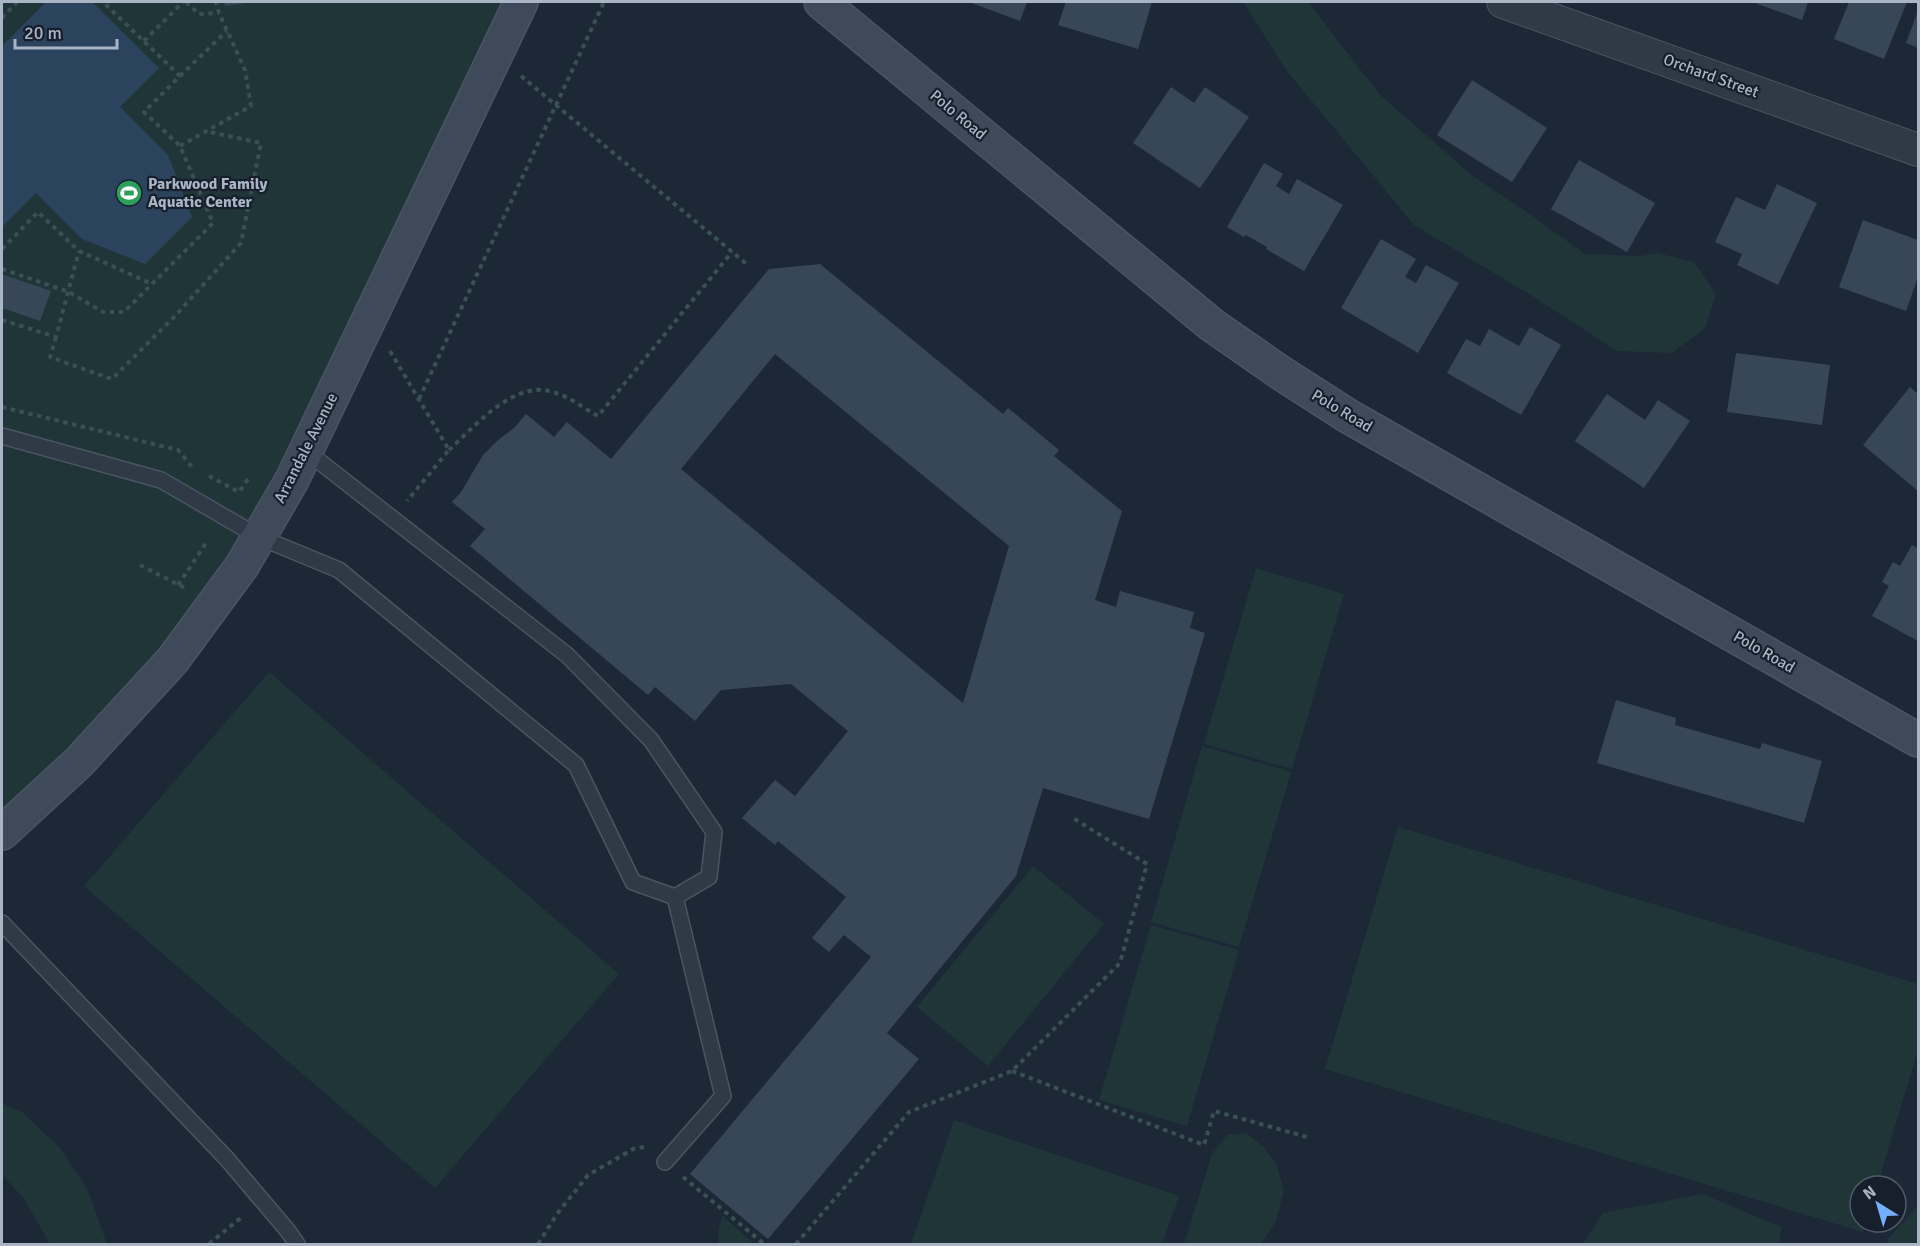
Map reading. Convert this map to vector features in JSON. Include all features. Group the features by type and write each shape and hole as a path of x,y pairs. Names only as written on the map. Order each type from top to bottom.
{"street":[{"name":"Arrandale Avenue","path":"2,833 79,762 172,661 242,566 292,480 521,2"},
{"name":"Polo Road","path":"821,2 1212,325 1281,374 1348,416 1918,740"},
{"name":"Orchard Street","path":"1503,2 1918,150"}],"lane":[{"path":"2,436 160,480 259,537 339,570 576,765 633,882 675,897 709,878 714,832 651,740 567,655 306,451"},
{"path":"665,1162 723,1096 675,897"},
{"path":"2,923 227,1159 297,1245"}],"path":[{"path":"2,18 17,2"},
{"path":"103,2 180,76"},
{"path":"144,41 185,2 199,14 219,13"},
{"path":"180,146 251,106 245,70 216,2"},
{"path":"419,399 604,2"},
{"path":"2,269 69,292 103,312 124,312 213,223 180,146 144,112 227,30"},
{"path":"496,54 555,106 749,266"},
{"path":"79,251 50,357 112,379 175,316 241,243 261,143 205,131"},
{"path":"2,249 38,212 79,251 153,284"},
{"path":"407,502 449,450 507,399 527,391 548,390 598,416 732,252"},
{"path":"370,318 449,450"},
{"path":"2,320 56,337"},
{"path":"239,492 250,476"},
{"path":"140,565 177,584 206,543"},
{"path":"796,1245 909,1112 1012,1071 1120,963 1147,864 1072,818"},
{"path":"1012,1071 1204,1145 1214,1111 1307,1137"},
{"path":"538,1245 557,1214 588,1175 633,1149 646,1147 764,1245"},
{"path":"209,1245 262,1201"}],"green space":[{"path":"2,2 521,2 242,566 2,833"},
{"path":"1243,2 1308,2 1380,95 1473,176 1585,254 1641,256 1657,253 1694,262 1716,294 1705,328 1672,353 1617,351 1529,294 1414,225 1286,70"},
{"path":"1256,568 1344,594 1292,769 1204,744"},
{"path":"269,672 619,974 435,1188 84,886"},
{"path":"1202,746 1291,772 1239,947 1151,922"},
{"path":"1398,827 1918,984 1918,1050 1881,1174 1848,1174 1848,1227 1325,1069"},
{"path":"1033,866 1104,924 988,1066 917,1007"},
{"path":"1151,925 1239,950 1187,1126 1099,1100"},
{"path":"2,1103 22,1112 60,1148 87,1188 107,1244 50,1244 23,1197 2,1175"},
{"path":"954,1120 1179,1196 1162,1244 911,1244"},
{"path":"1246,1133 1264,1147 1277,1166 1284,1191 1275,1223 1261,1244 1184,1244 1212,1154 1227,1135"},
{"path":"1702,1194 1782,1227 1779,1244 1583,1244 1603,1213"},
{"path":"1918,1206 1918,1244 1887,1244 1893,1234 1908,1234 1908,1217"},
{"path":"722,1215 754,1244 719,1244 718,1234"}],"water":[{"path":"46,2 92,2 159,68 120,107 168,155 192,217 145,264 82,239 36,193 2,227 2,46"}],"building":[{"path":"224,2 247,2 247,3 225,6"},
{"path":"969,2 1027,2 1020,21"},
{"path":"1066,2 1152,2 1138,49 1058,25"},
{"path":"1752,2 1808,2 1802,20"},
{"path":"1849,2 1907,2 1884,59 1834,39"},
{"path":"1918,11 1918,48 1906,43"},
{"path":"1472,80 1547,128 1512,182 1437,135"},
{"path":"1171,87 1194,103 1205,87 1249,117 1200,188 1133,143"},
{"path":"1579,160 1655,203 1627,252 1551,209"},
{"path":"1264,163 1283,174 1276,186 1289,194 1297,179 1343,205 1304,271 1246,235 1244,237 1227,227"},
{"path":"1777,184 1817,203 1778,285 1737,265 1742,254 1715,242 1736,197 1765,210"},
{"path":"1863,220 1918,240 1918,277 1906,311 1839,287"},
{"path":"1381,239 1416,259 1405,277 1416,283 1426,265 1459,283 1418,353 1341,308"},
{"path":"820,264 1003,414 1008,408 1059,450 1054,456 1122,511 1095,600 1116,607 1120,591 1194,612 1190,628 1205,633 1149,819 1043,788 1016,876 887,1033 919,1059 768,1239 690,1174 871,957 844,935 829,952 812,938 846,897 778,841 775,845 742,818 775,780 795,796 848,731 791,684 721,690 695,721 655,687 648,695 470,546 485,529 452,502 461,492 483,455 515,427 526,414 554,437 567,422 611,459 769,269","holes":["775,354 1009,546 963,703 681,469"]},
{"path":"2,274 51,291 40,321 2,308"},
{"path":"1530,327 1561,345 1521,415 1447,373 1466,339 1480,346 1489,329 1519,346"},
{"path":"1736,353 1830,365 1822,425 1727,412"},
{"path":"1910,387 1918,394 1918,491 1863,445"},
{"path":"1607,394 1645,420 1658,400 1690,421 1644,488 1575,441"},
{"path":"1912,545 1918,548 1918,641 1872,616 1889,586 1882,582 1893,562 1900,566"},
{"path":"1616,700 1676,718 1675,725 1760,749 1762,743 1822,761 1804,823 1597,763"}],"place":[{"name":"Parkwood Family Aquatic Center","path":"129,193"}]}
